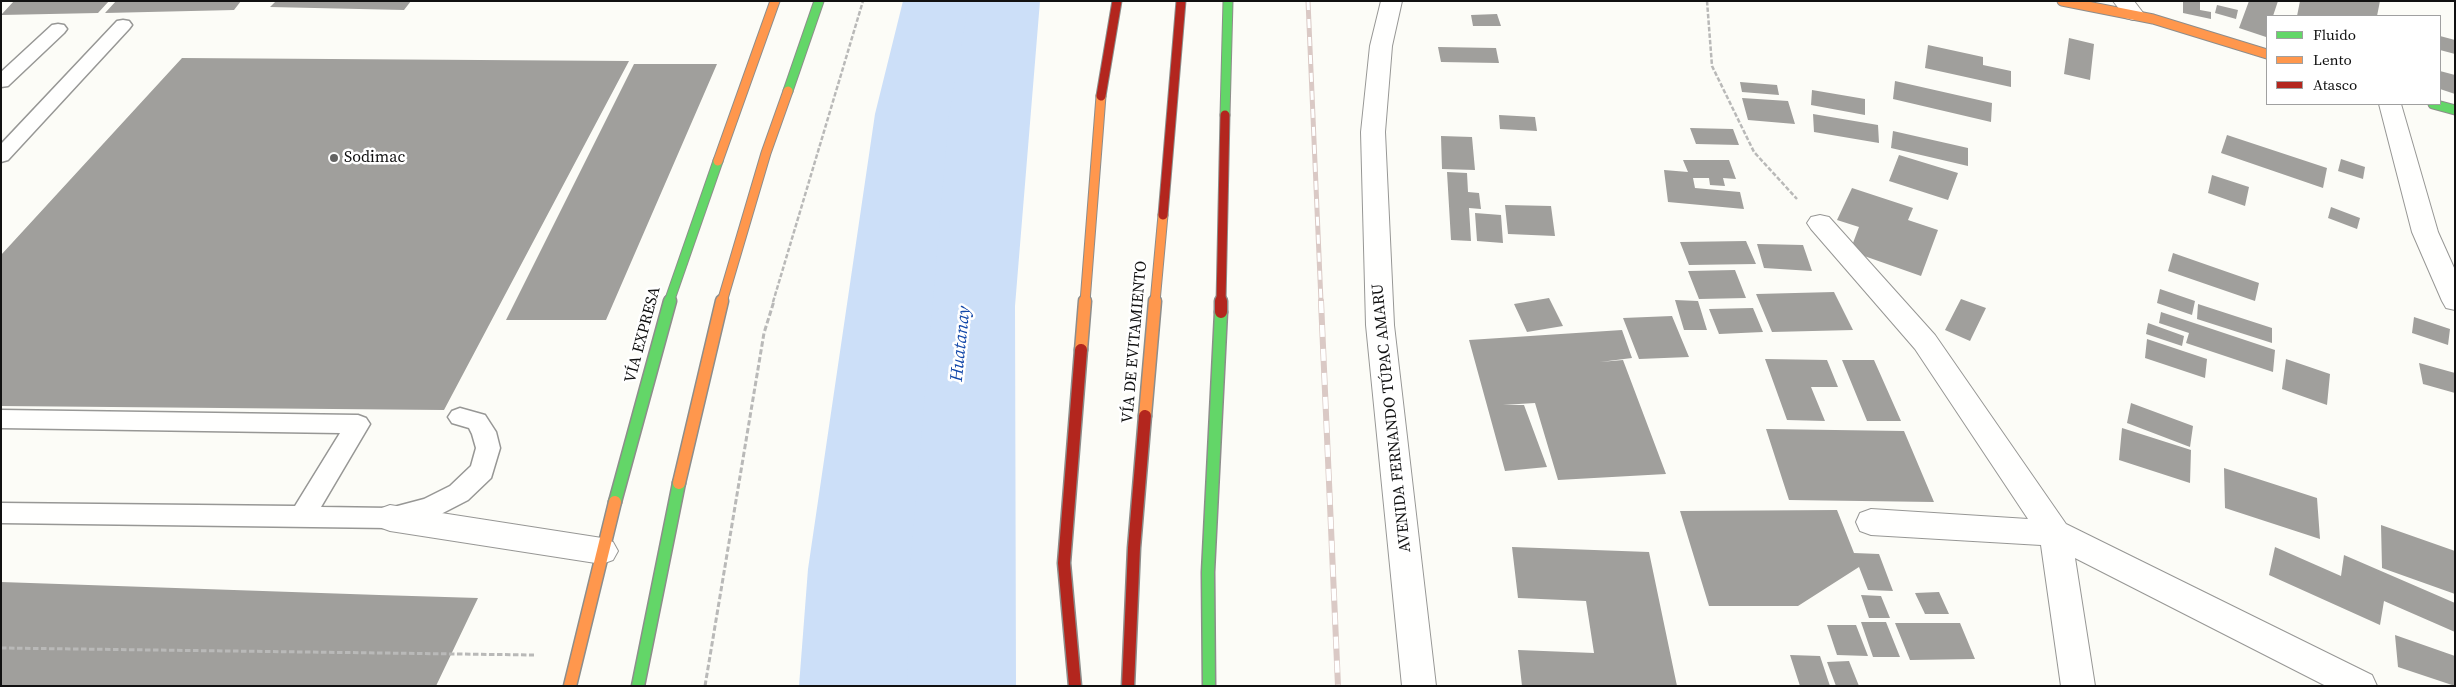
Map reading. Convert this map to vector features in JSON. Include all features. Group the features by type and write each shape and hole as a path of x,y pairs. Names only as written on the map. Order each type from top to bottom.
{"main road":[{"name":"VÍA EXPRESA","path":"570,686 602,551 675,282 775,1"},
{"path":"638,686 669,528 722,302 766,153 819,1"},
{"path":"1075,686 1064,562 1101,93 1117,1"},
{"name":"VÍA DE EVITAMIENTO","path":"1128,686 1134,548 1181,1"},
{"path":"1209,686 1208,572 1221,310 1228,1"},
{"path":"2062,1 2128,8 2266,54"},
{"path":"2437,105 2455,110"}],"street":[{"name":"AVENIDA FERNANDO TÚPAC AMARU","path":"1392,1 1381,46 1373,132 1380,325 1420,686"},
{"path":"2390,105 2425,232 2455,301"},
{"path":"1820,223 1925,342 2055,533 2078,686"},
{"path":"390,518 602,551"},
{"path":"1870,522 2055,533 2360,686"}],"lane":[{"path":"1,156 123,25"},
{"path":"1,82 58,29"},
{"path":"1,514 303,515 390,518 430,508 459,493 482,471 488,448 484,432 477,421 460,417"},
{"path":"1,419 358,424 303,515"}],"path":[{"path":"705,686 764,333 864,1"},
{"path":"1707,1 1712,66 1754,152 1820,223"},
{"path":"1,648 578,656"}],"water":[{"name":"Huatanay","path":"936,1 1040,1 1015,306 1016,686 853,686 859,569 912,114"}],"building":[{"path":"14,1 109,1 98,13 1,15"},
{"path":"116,1 241,1 234,10 105,13"},
{"path":"276,1 411,1 404,10 270,7"},
{"path":"2183,1 2200,1 2200,10 2211,12 2211,19 2183,13"},
{"path":"2249,1 2278,1 2273,15 2266,15 2266,37 2239,28"},
{"path":"2300,1 2380,1 2377,15 2297,15"},
{"path":"2217,5 2238,10 2236,19 2215,13"},
{"path":"1497,14 1501,26 1473,26 1471,15"},
{"path":"2441,36 2455,40 2455,54 2441,50"},
{"path":"2069,38 2094,44 2090,80 2064,74"},
{"path":"1928,45 1983,57 1983,65 2011,71 2011,87 1925,68"},
{"path":"1438,47 1496,48 1499,63 1441,62"},
{"name":"Sodimac","path":"182,58 629,61 444,410 1,406 1,255"},
{"path":"634,64 717,64 606,320 506,320"},
{"path":"2441,71 2455,75 2455,94 2441,89"},
{"path":"1895,81 1992,103 1991,122 1893,99"},
{"path":"1740,82 1777,85 1779,95 1742,92"},
{"path":"1812,90 1865,99 1865,115 1811,105"},
{"path":"1742,98 1788,101 1795,124 1748,120"},
{"path":"1813,114 1878,125 1879,143 1814,132"},
{"path":"1499,115 1535,117 1537,131 1500,129"},
{"path":"1690,128 1733,129 1739,145 1696,144"},
{"path":"1893,131 1968,148 1968,166 1891,148"},
{"path":"2227,135 2327,168 2323,188 2221,153"},
{"path":"1441,136 1472,137 1475,170 1442,169"},
{"path":"1899,155 1958,173 1948,200 1889,181"},
{"path":"2341,159 2365,167 2363,179 2338,171"},
{"path":"1683,160 1729,160 1736,179 1723,178 1725,186 1710,185 1709,178 1693,178 1695,188 1740,192 1744,209 1668,202 1664,170 1688,172"},
{"path":"1447,172 1467,173 1468,192 1479,193 1481,209 1469,208 1471,241 1451,240"},
{"path":"2212,175 2249,187 2245,206 2208,193"},
{"path":"1852,188 1913,208 1908,220 1938,230 1921,276 1850,251 1859,227 1837,220"},
{"path":"1505,205 1551,206 1555,236 1508,234"},
{"path":"2331,207 2360,218 2357,229 2328,218"},
{"path":"1475,213 1501,215 1503,243 1477,241"},
{"path":"1746,241 1756,264 1689,265 1680,242"},
{"path":"1757,244 1803,245 1812,271 1764,268"},
{"path":"2173,253 2259,283 2255,301 2168,271"},
{"path":"1735,270 1746,298 1699,299 1688,271"},
{"path":"2160,289 2195,301 2192,315 2157,303"},
{"path":"1834,292 1853,330 1772,332 1756,294"},
{"path":"1549,298 1563,326 1527,332 1514,304"},
{"path":"1961,299 1986,308 1970,341 1945,330"},
{"path":"1675,300 1698,301 1707,330 1684,330"},
{"path":"2198,304 2272,328 2272,343 2197,319"},
{"path":"1753,308 1763,332 1719,334 1709,309"},
{"path":"2161,312 2275,350 2273,372 2186,343 2189,333 2159,323"},
{"path":"1672,316 1689,357 1639,359 1623,318"},
{"path":"2414,317 2450,329 2448,345 2412,333"},
{"path":"2148,323 2184,336 2182,346 2146,334"},
{"path":"1622,330 1632,358 1600,362 1623,360 1666,474 1558,480 1535,403 1503,405 1524,405 1547,467 1505,471 1469,340"},
{"path":"2147,339 2207,359 2205,378 2145,358"},
{"path":"1765,359 1827,360 1838,387 1811,387 1825,421 1787,420"},
{"path":"2286,359 2330,374 2327,405 2282,389"},
{"path":"1842,360 1874,360 1901,421 1867,421"},
{"path":"2419,363 2455,373 2455,393 2423,384"},
{"path":"2131,403 2193,426 2190,447 2127,423"},
{"path":"2122,428 2191,450 2190,483 2119,460"},
{"path":"1766,429 1904,431 1934,502 1789,500"},
{"path":"2224,468 2317,498 2320,539 2225,508"},
{"path":"1837,510 1854,553 1879,554 1893,591 1868,590 1859,567 1798,606 1709,606 1680,511"},
{"path":"2381,525 2455,551 2455,594 2382,568"},
{"path":"1512,547 1649,552 1677,686 1522,686 1518,650 1594,653 1586,601 1518,598"},
{"path":"2275,547 2341,576 2344,555 2455,603 2455,632 2384,601 2380,625 2269,575"},
{"path":"1,582 478,598 436,686 1,686"},
{"path":"1939,592 1949,614 1925,614 1915,593"},
{"path":"1861,595 1881,596 1890,618 1869,618"},
{"path":"1861,622 1886,622 1900,657 1873,657"},
{"path":"1895,623 1960,623 1975,659 1910,660"},
{"path":"1827,625 1856,625 1868,656 1837,655"},
{"path":"2395,635 2455,656 2455,686 2398,667"},
{"path":"1790,655 1820,656 1830,686 1800,686"},
{"path":"1849,661 1859,686 1836,686 1827,662"}],"waterway":[{"path":"853,686 859,569 912,114 936,1"}],"railway":[{"path":"1308,1 1321,302"},
{"path":"1321,301 1338,686"}],"traffic: fast":[{"path":"788,91 819,1"},
{"path":"1225,115 1228,1"},
{"path":"2437,105 2455,110"},
{"path":"615,502 675,281 718,161"},
{"path":"1209,686 1208,572 1221,312"},
{"path":"638,686 679,483"}],"traffic: slow":[{"path":"718,161 775,1"},
{"path":"2062,1 2153,19 2266,54"},
{"path":"679,483 722,302 766,153 788,91"},
{"path":"1081,350 1101,96"},
{"path":"1145,416 1163,215"},
{"path":"570,686 615,502"}],"traffic: jam":[{"path":"1101,96 1117,1"},
{"path":"1163,215 1181,1"},
{"path":"1221,312 1225,115"},
{"path":"1075,686 1064,563 1081,350"},
{"path":"1128,686 1134,548 1145,416"}],"place":[{"name":"Sodimac","path":"334,158"}]}
